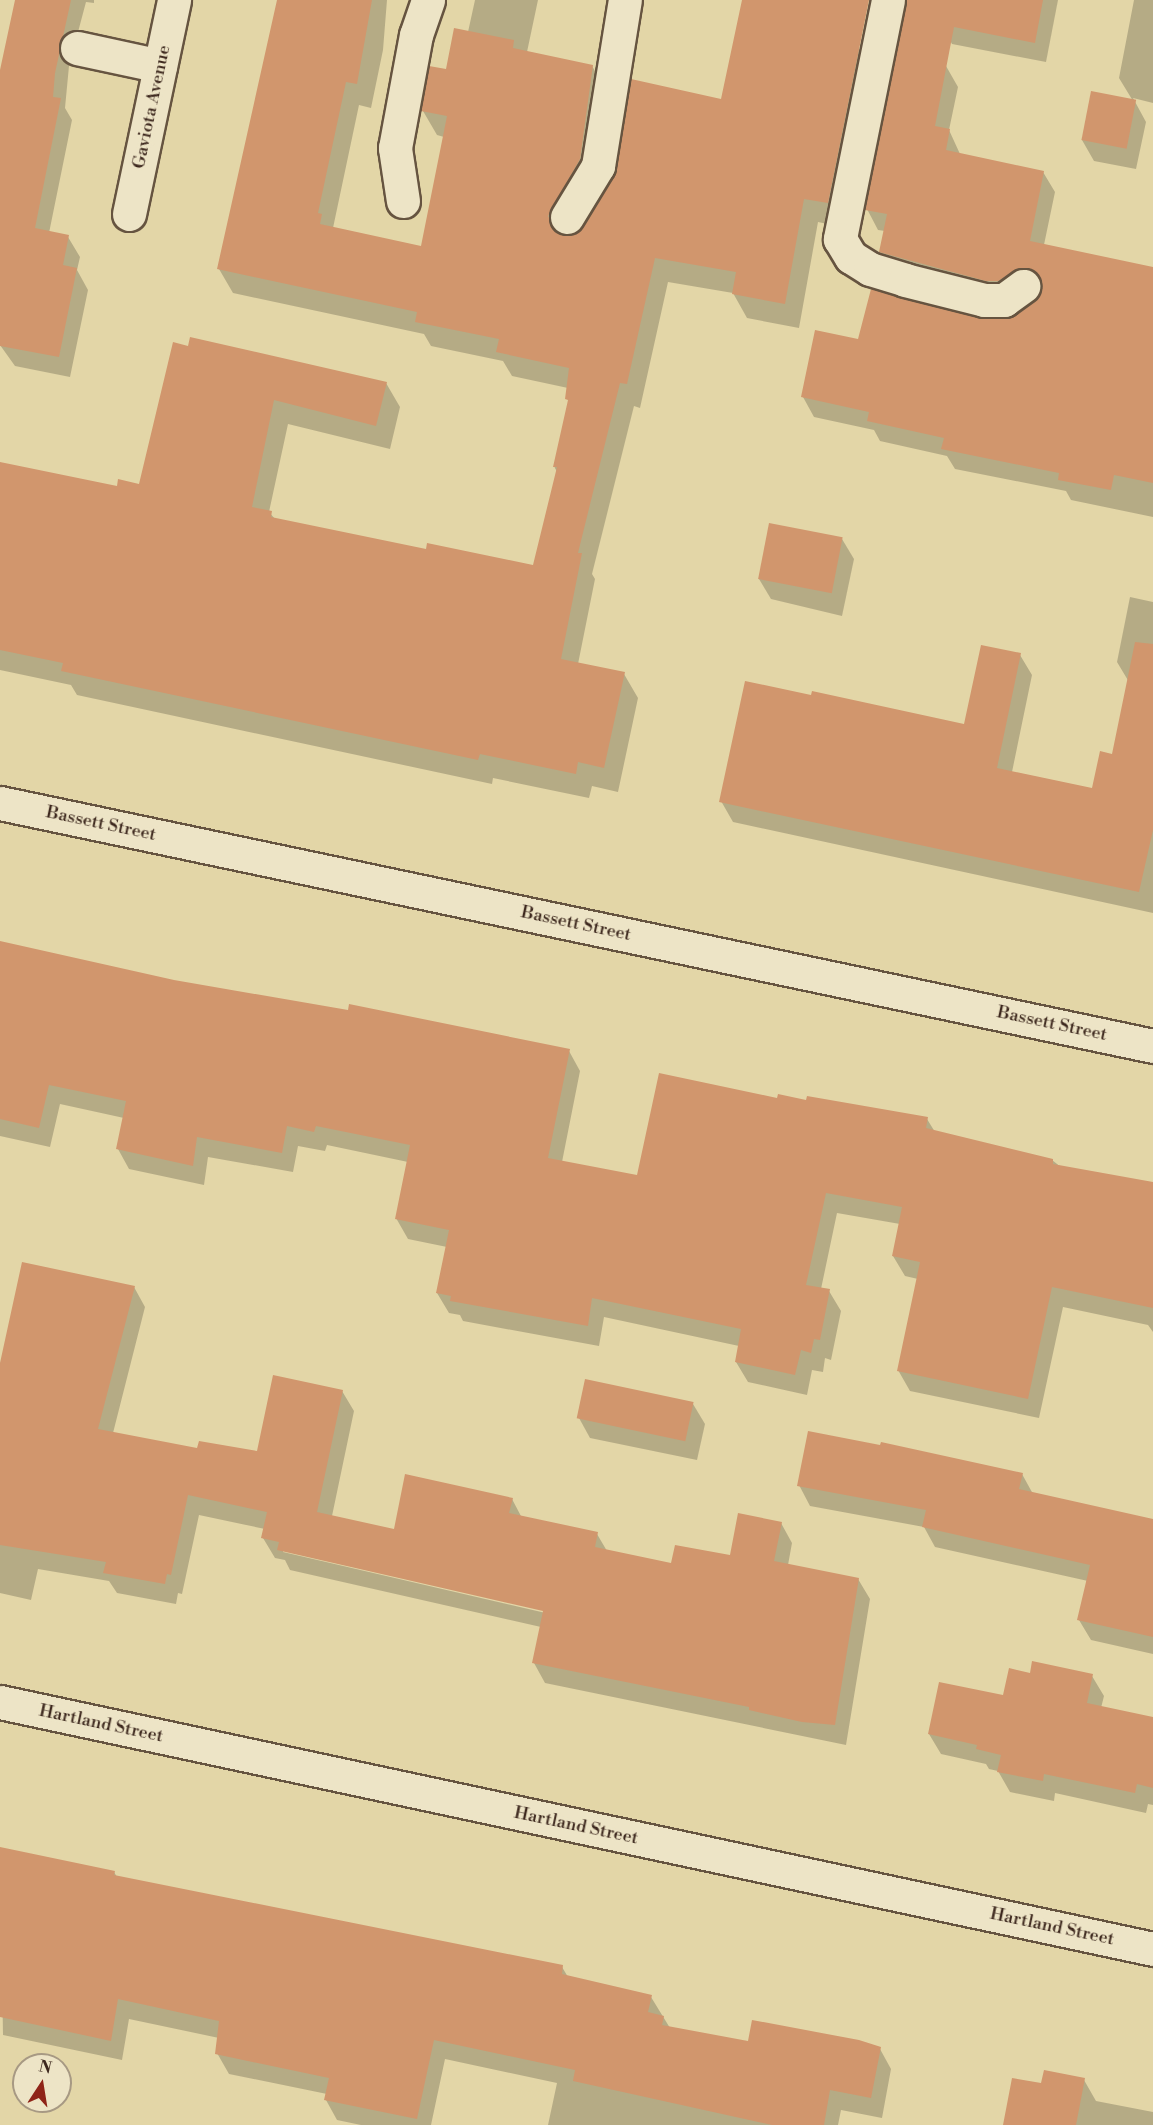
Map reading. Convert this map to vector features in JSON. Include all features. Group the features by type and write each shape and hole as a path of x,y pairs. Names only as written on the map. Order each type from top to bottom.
{"street":[{"name":"Gaviota Avenue","path":"129,214 174,0"},
{"path":"403,201 395,148 416,35 428,0"},
{"path":"567,217 598,166 625,0"},
{"path":"888,0 840,239 851,257 860,263 905,280 984,300 1004,300 1023,286"},
{"path":"77,48 160,66"},
{"name":"Bassett Street","path":"0,803 1153,1046"},
{"name":"Hartland Street","path":"0,1702 1153,1949"}],"building":[{"path":"15,0 71,0 55,73 53,97 61,98 35,228 69,235 63,265 77,268 59,357 0,346 0,70"},
{"path":"277,0 372,0 357,84 346,82 318,213 322,214 320,224 421,246 447,116 421,111 429,66 446,69 454,28 514,40 513,48 593,65 580,159 548,216 557,233 567,236 583,227 614,175 631,79 721,99 742,0 869,0 828,203 804,199 785,304 732,294 736,272 655,258 627,384 620,383 578,553 582,553 561,659 625,672 604,768 578,762 576,774 480,754 478,760 61,671 63,663 0,650 0,462 117,486 118,479 139,484 173,342 188,346 190,337 387,382 376,426 274,400 252,507 272,511 271,517 426,549 427,543 533,565 557,467 553,467 568,400 565,399 569,368 496,352 499,339 415,322 417,312 217,269"},
{"path":"906,0 1043,0 1035,43 954,27 935,126 950,129 946,150 1044,171 1030,241 1153,267 1153,483 1114,475 1111,490 1058,480 1059,473 941,449 944,438 867,421 869,412 801,397 815,330 858,339 871,289 984,319 1014,315 1040,293 1038,275 1030,269 1020,268 998,281 986,281 879,252 887,214 865,210"},
{"path":"1091,91 1136,100 1127,149 1081,140"},
{"path":"769,523 843,537 832,593 758,579"},
{"path":"1135,642 1153,644 1153,830 1139,892 719,802 745,681 811,695 812,691 964,724 981,645 1021,653 997,768 1092,788 1100,751 1112,754"},
{"path":"0,941 174,980 348,1010 349,1004 570,1049 548,1158 637,1175 659,1073 777,1098 778,1094 806,1100 807,1096 928,1117 926,1128 1053,1159 1053,1164 1153,1182 1153,1308 1052,1287 1028,1399 897,1371 920,1262 892,1256 902,1207 826,1193 806,1285 830,1289 820,1340 814,1339 811,1353 801,1350 795,1375 735,1362 741,1329 592,1298 588,1326 450,1301 451,1296 436,1293 449,1230 395,1219 410,1145 316,1126 314,1132 287,1126 282,1153 197,1137 193,1166 116,1149 126,1101 49,1085 39,1128 0,1119"},
{"path":"22,1262 135,1286 98,1429 197,1448 199,1441 257,1451 273,1375 343,1390 317,1512 394,1529 405,1474 513,1498 509,1513 598,1532 595,1547 671,1563 675,1545 730,1555 738,1513 782,1522 774,1561 859,1578 835,1725 802,1722 749,1710 749,1707 532,1663 543,1611 277,1550 279,1542 261,1538 267,1512 188,1495 171,1575 167,1574 165,1584 103,1573 106,1562 0,1545 0,1363"},
{"path":"585,1379 694,1402 685,1441 577,1418"},
{"path":"808,1431 880,1445 881,1442 1023,1473 1019,1489 1153,1519 1153,1637 1077,1620 1090,1565 922,1527 926,1510 797,1486"},
{"path":"1032,1661 1093,1674 1087,1703 1153,1717 1153,1788 1137,1784 1135,1793 1044,1774 1043,1781 997,1772 1001,1755 976,1749 977,1745 928,1734 939,1682 1003,1695 1009,1668 1030,1673"},
{"path":"0,1847 115,1871 114,1875 563,1965 562,1974 652,1995 648,2012 664,2016 662,2025 748,2041 752,2020 859,2040 881,2047 871,2098 830,2090 824,2125 772,2125 573,2081 575,2070 434,2040 417,2119 324,2100 329,2078 215,2054 219,2021 118,1999 111,2041 0,2017"},
{"path":"1044,2070 1085,2078 1076,2125 1003,2125 1012,2078 1041,2083"}]}
